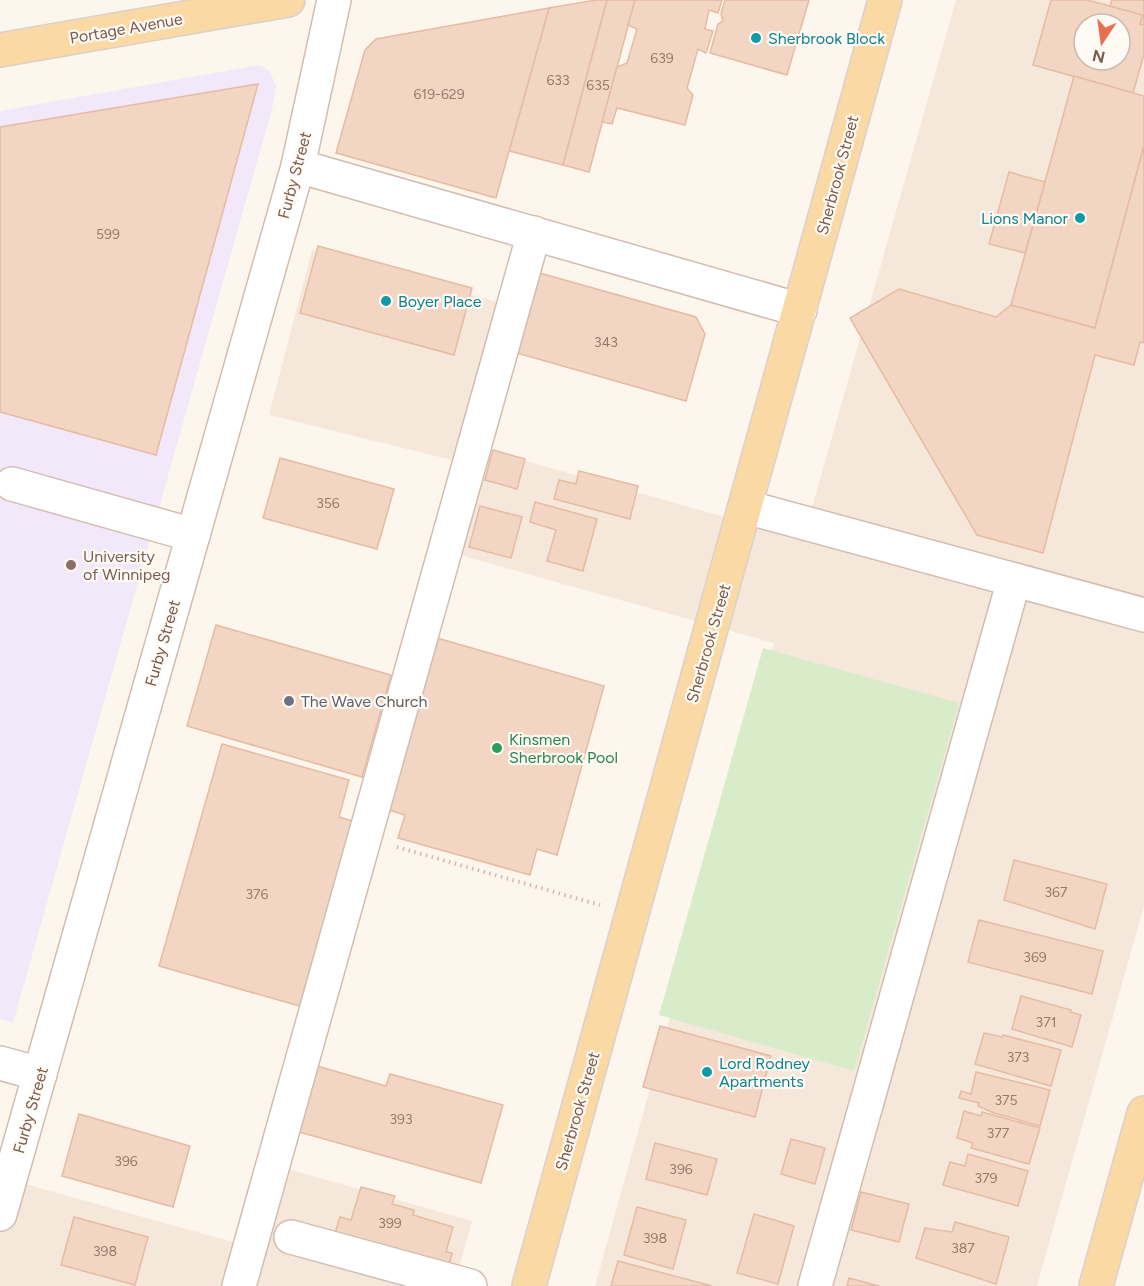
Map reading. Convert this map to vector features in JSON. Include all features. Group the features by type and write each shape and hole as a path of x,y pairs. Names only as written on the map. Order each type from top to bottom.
{"main road":[{"name":"Portage Avenue","path":"0,50 288,0"},
{"name":"Sherbrook Street","path":"529,1286 885,0"},
{"path":"1096,1286 1144,1113"}],"street":[{"name":"Furby Street","path":"0,1214 298,166 334,0"},
{"path":"298,166 800,310"},
{"path":"239,1286 534,232"},
{"path":"12,484 193,536"},
{"path":"746,507 1144,615"},
{"path":"815,1286 1014,580"},
{"path":"0,1063 40,1074"},
{"path":"291,1237 471,1286"}],"path":[{"path":"365,837 632,915"}],"shaded area":[{"path":"956,0 1144,0 1144,906 1037,1286 595,1286 774,643 435,548 456,461 269,415 312,250 501,303 462,443 803,539"},
{"name":"University of Winnipeg","path":"259,65 270,71 276,87 272,109 13,1023 0,1019 0,111"},
{"path":"288,1169 472,1221 454,1286 0,1286 0,1177 265,1251"}],"green space":[{"path":"763,648 959,703 854,1071 659,1015"}],"building":[{"path":"607,0 563,165 509,151 549,8"},
{"path":"607,0 635,0 589,172 563,165"},
{"path":"635,0 722,0 718,13 709,10 705,29 713,31 706,53 698,49 687,88 693,95 685,125 617,108 612,124 602,122 617,67 627,63 637,29 628,25"},
{"name":"Sherbrook Block","path":"725,0 809,0 787,75 710,53 718,24 723,21 721,14"},
{"path":"1051,0 1087,0 1132,12 1072,12 1072,72 1132,72 1132,12 1143,15 1140,24 1144,25 1144,54 1133,93 1033,65"},
{"path":"1112,0 1144,0 1144,25 1140,24 1143,15 1110,6"},
{"path":"549,8 496,198 336,153 365,50 376,39"},
{"name":"Lions Manor","path":"1074,76 1144,96 1144,146 1095,328 1011,305"},
{"path":"258,84 156,455 0,412 0,127"},
{"path":"1144,146 1144,343 1140,342 1134,365 1095,355 1043,553 977,535 850,318 899,289 996,317 1011,305 1095,328"},
{"path":"1009,172 1045,182 1025,253 989,244"},
{"name":"Boyer Place","path":"318,246 472,288 454,355 300,313"},
{"path":"529,270 696,317 705,334 686,401 506,350"},
{"path":"493,450 525,459 517,489 485,480"},
{"path":"280,458 394,489 377,549 263,518"},
{"path":"579,471 638,486 630,519 554,499 559,480 576,484"},
{"path":"535,502 597,519 583,571 547,561 556,530 530,522"},
{"path":"480,506 522,517 511,558 469,547"},
{"name":"The Wave Church","path":"216,625 391,675 362,777 187,726"},
{"name":"Kinsmen Sherbrook Pool","path":"437,638 604,686 557,855 537,849 530,875 398,838 405,815 389,810"},
{"path":"222,744 349,780 339,817 356,822 303,1007 159,966"},
{"path":"1014,860 1107,884 1095,929 1004,900"},
{"path":"979,920 1103,951 1092,994 968,962"},
{"path":"1021,996 1081,1015 1072,1047 1012,1029"},
{"name":"Lord Rodney Apartments","path":"660,1026 771,1056 755,1117 643,1087"},
{"path":"984,1033 1002,1037 1003,1035 1061,1050 1051,1086 975,1064"},
{"path":"317,1066 386,1086 390,1074 503,1105 481,1183 299,1132"},
{"path":"976,1072 1050,1090 1040,1126 994,1113 978,1106 979,1103 959,1098 961,1091 971,1094"},
{"path":"964,1111 981,1116 982,1112 1040,1128 1029,1164 971,1148 973,1143 957,1138"},
{"path":"79,1114 190,1146 173,1207 62,1176"},
{"path":"791,1139 825,1148 815,1184 781,1174"},
{"path":"655,1143 717,1159 707,1195 646,1179"},
{"path":"968,1154 1028,1171 1018,1206 943,1185 950,1162 965,1166"},
{"path":"361,1187 395,1196 392,1204 414,1210 413,1215 453,1227 446,1252 452,1253 449,1265 335,1233 340,1217 351,1220"},
{"path":"861,1192 909,1204 899,1242 851,1230"},
{"path":"637,1207 686,1220 673,1269 624,1255"},
{"path":"754,1214 794,1226 778,1284 737,1273"},
{"path":"74,1217 148,1237 135,1285 61,1265"},
{"path":"955,1222 1009,1237 996,1284 916,1258 925,1228 952,1232"},
{"path":"618,1261 712,1286 611,1286"},
{"path":"849,1278 879,1286 847,1286"}],"place":[{"name":"Sherbrook Block","path":"756,38"},
{"name":"Lions Manor","path":"1080,218"},
{"name":"Boyer Place","path":"386,301"},
{"name":"University of Winnipeg","path":"71,565"},
{"name":"The Wave Church","path":"289,701"},
{"name":"Kinsmen Sherbrook Pool","path":"497,748"},
{"name":"Lord Rodney Apartments","path":"707,1072"}]}
